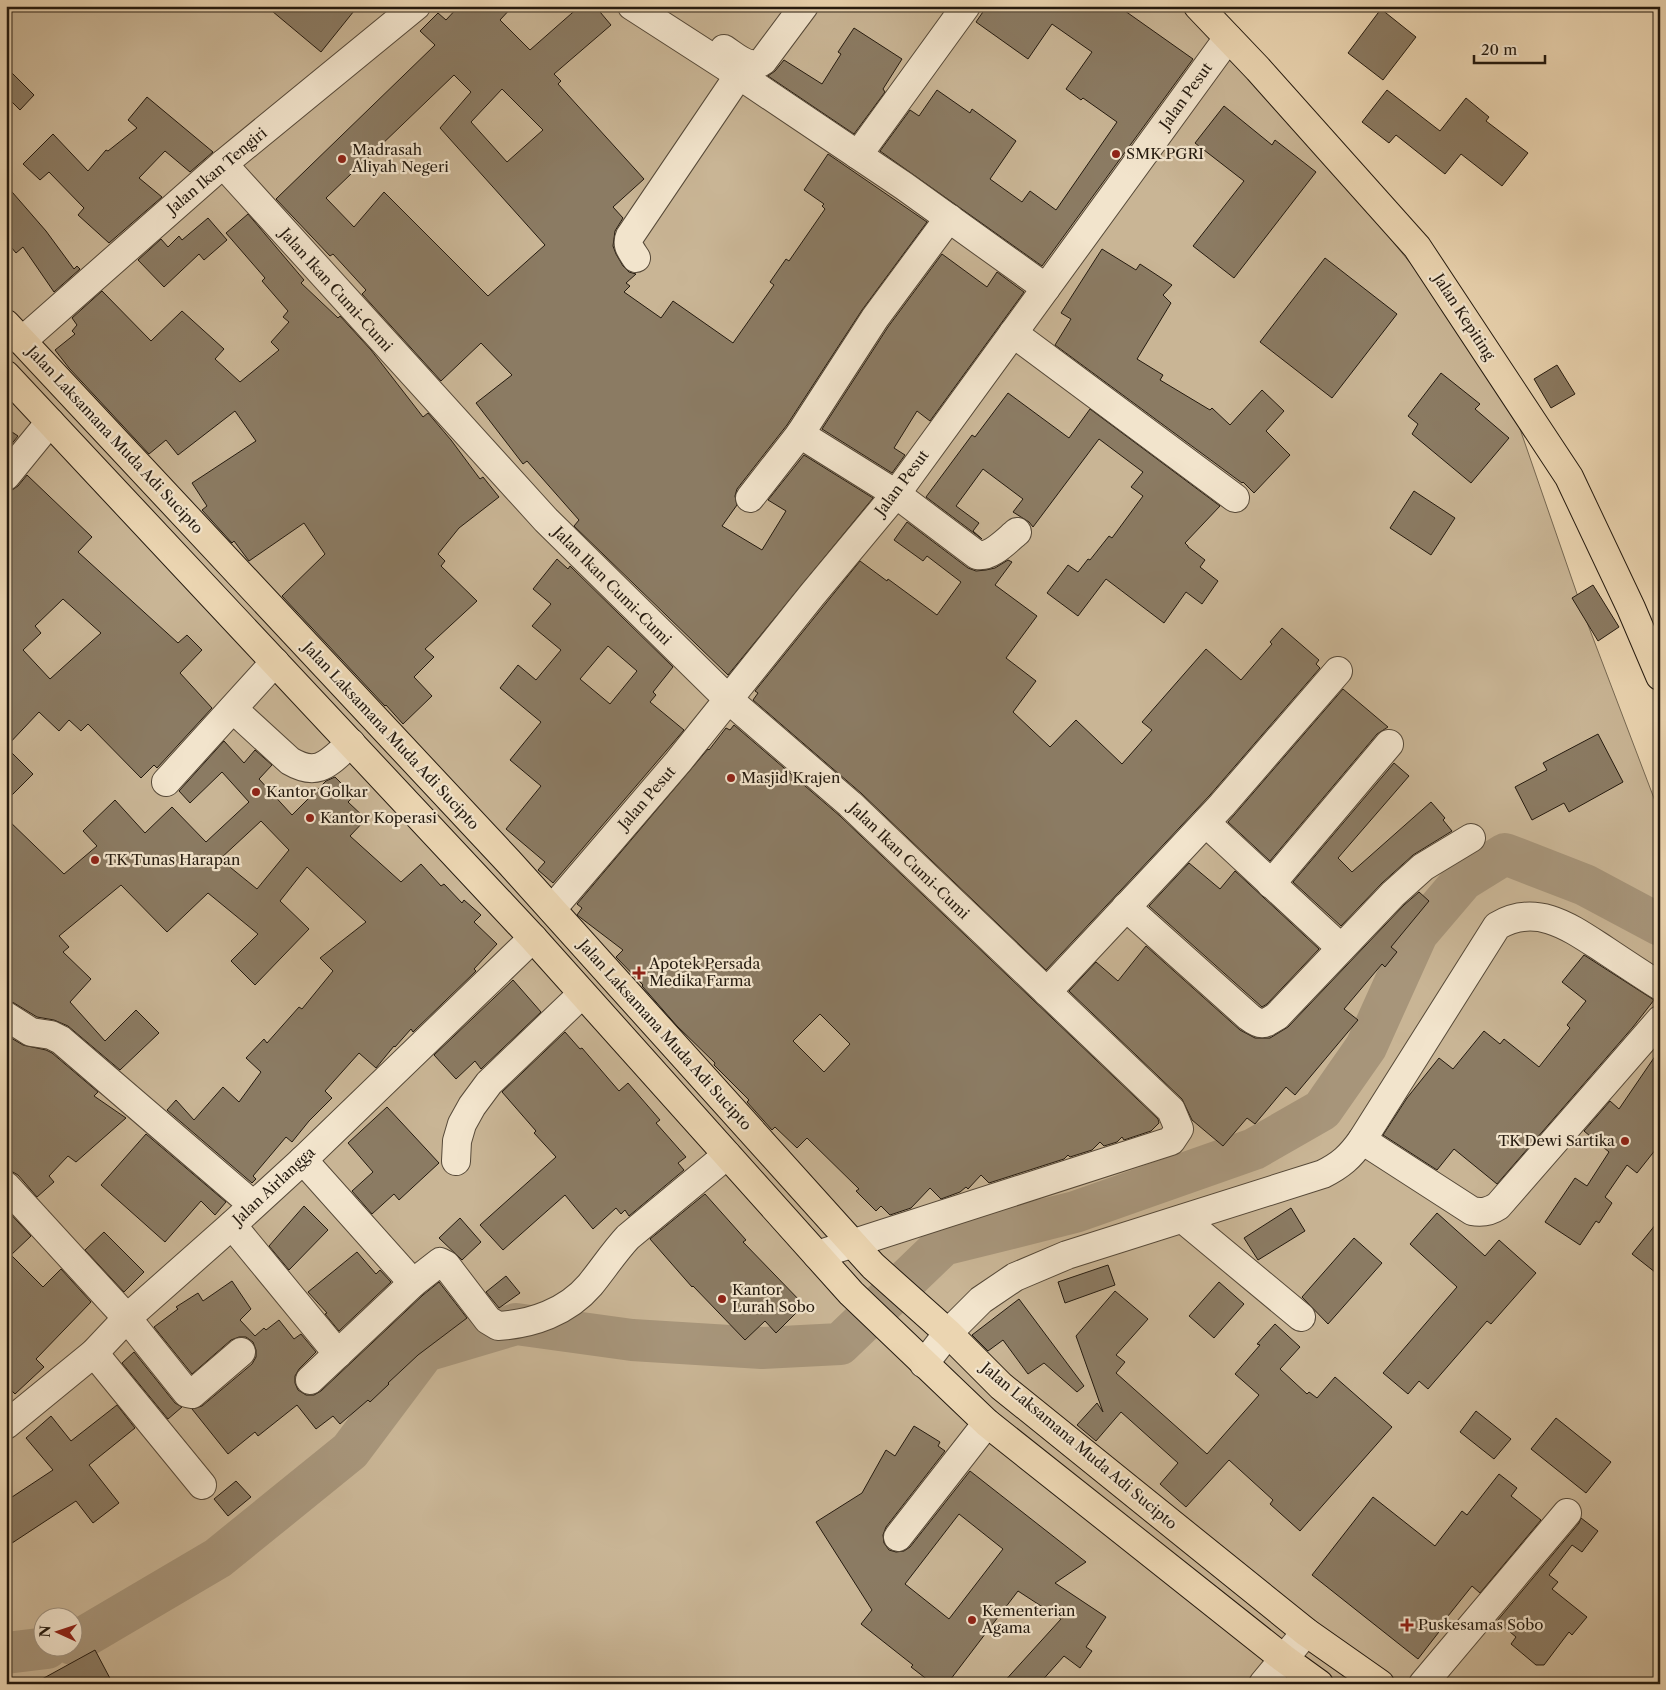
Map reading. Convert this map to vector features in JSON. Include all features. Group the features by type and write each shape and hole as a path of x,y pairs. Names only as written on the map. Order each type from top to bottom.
{"main road":[{"name":"Jalan Kepiting","path":"1198,6 1258,69 1417,247 1569,477 1631,608 1660,676"},
{"name":"Jalan Laksamana Muda Adi Sucipto","path":"14,333 552,909 851,1244 873,1266 1002,1386 1306,1632 1380,1684"},
{"path":"6,375 533,938 851,1293 987,1423 1283,1658 1319,1684"}],"street":[{"name":"Jalan Ikan Tengiri","path":"14,333 416,6"},
{"path":"632,6 858,155 1046,288"},
{"path":"660,6 744,62 754,65 763,61 804,6"},
{"path":"858,155 966,6"},
{"name":"Jalan Pesut","path":"552,909 678,762 896,494 1228,38"},
{"path":"636,258 628,246 630,236 739,75"},
{"name":"Jalan Ikan Cumi-Cumi","path":"223,164 546,520 728,700 850,804 1171,1110 1179,1128 1171,1141 817,1255"},
{"path":"750,498 800,434 875,318 949,218"},
{"path":"1013,333 1235,498"},
{"path":"6,476 50,422"},
{"path":"800,434 896,494 972,552 980,556 989,554 1017,532"},
{"path":"166,782 275,662"},
{"path":"1047,992 1206,823 1338,671"},
{"path":"233,709 290,761 301,768 311,769 320,767 351,743"},
{"path":"1270,884 1389,744"},
{"path":"1206,823 1341,948"},
{"path":"1126,907 1249,1017 1262,1024 1277,1016 1393,894 1423,867 1471,838"},
{"path":"922,1361 940,1327 1015,1277 1067,1255 1323,1174 1339,1166 1352,1154 1362,1140 1496,926 1509,919 1526,917 1544,918 1565,924 1660,986"},
{"name":"Jalan Airlangga","path":"10,1416 94,1353 127,1318 303,1160 533,938"},
{"path":"456,1161 457,1141 462,1124 472,1106 489,1083 582,994"},
{"path":"6,1016 31,1032 51,1035 61,1040 253,1205"},
{"path":"1362,1140 1472,1211 1481,1213 1490,1211 1498,1206 1660,1020"},
{"path":"310,1380 413,1283 437,1263 442,1262 491,1323 498,1326 530,1320 556,1312 572,1302 589,1286 628,1237 727,1155"},
{"path":"303,1160 413,1283"},
{"path":"6,1186 127,1318 189,1394 192,1394 241,1352"},
{"path":"1183,1219 1301,1317"},
{"path":"232,1225 338,1354"},
{"path":"94,1353 202,1485"},
{"path":"898,1537 987,1423"},
{"path":"1423,1684 1567,1513"},
{"path":"1263,1684 1306,1632"}],"shaded area":[{"path":"6,6 1184,6 1326,160 1501,374 1585,617 1660,814 1660,1684 6,1684"}],"building":[{"path":"266,6 358,6 321,52"},
{"path":"459,6 513,6 500,20 530,50 580,6 595,6 611,25 554,74 561,81 558,84 644,179 613,207 623,218 615,231 613,246 623,266 629,272 636,274 626,283 630,286 624,292 661,318 673,301 733,343 774,285 770,282 786,259 789,261 825,209 822,206 824,204 804,190 828,154 927,222 862,310 787,425 737,489 735,496 737,505 722,526 762,550 786,511 768,500 804,455 873,498 728,675 574,526 579,520 527,461 523,464 476,403 512,375 481,343 441,381 362,294 366,290 333,254 330,256 276,199 435,45 420,31 438,13 446,20","holes":["454,75 471,92 440,128 545,245 488,296 384,192 354,227 326,198","502,89 543,130 507,162 471,122"]},
{"path":"987,6 1118,6 1193,59 1042,266 880,151 910,110 919,116 937,90 970,113 972,109 1016,141 990,179 1022,202 1030,191 1056,210 1117,122 1083,98 1081,100 1066,89 1092,52 1052,24 1028,59 976,22"},
{"path":"1381,9 1416,37 1383,80 1348,53"},
{"path":"854,28 902,59 883,89 885,92 854,134 768,76 784,60 822,84 841,54 838,52"},
{"path":"6,67 34,95 20,110 6,96"},
{"path":"1387,90 1440,131 1466,98 1489,117 1486,121 1528,153 1502,186 1461,154 1445,174 1396,135 1389,143 1362,122"},
{"path":"147,97 213,152 190,172 165,151 139,178 162,197 109,243 78,215 84,208 49,172 40,180 23,164 53,134 88,171 106,150 108,151 137,128 128,120"},
{"path":"1224,106 1272,145 1275,140 1316,172 1234,278 1193,246 1244,181 1195,143"},
{"path":"6,185 46,231 74,269 77,266 80,269 54,292 23,247 16,253 6,241"},
{"path":"248,214 304,280 301,283 338,318 340,316 371,350 423,417 428,413 480,479 483,477 499,497 459,528 438,554 445,561 441,566 477,601 425,649 434,657 414,677 432,696 403,724 282,596 325,554 304,523 249,561 234,541 232,543 202,510 207,506 192,483 256,441 235,411 178,455 166,440 149,454 69,368 55,350 75,334 72,331 77,325 72,318 102,291 151,341 182,311 224,349 215,359 240,382 279,350 271,342 289,322 283,317 288,311 262,281 265,278 226,233"},
{"path":"208,218 227,240 204,260 199,254 164,287 138,260 161,239 168,247 179,236 182,240"},
{"path":"1102,249 1136,270 1140,264 1172,285 1163,295 1171,303 1137,359 1163,375 1160,380 1210,410 1212,408 1230,425 1262,390 1284,411 1266,431 1290,455 1254,493 1243,482 1055,345 1071,319 1061,313"},
{"path":"942,254 987,287 997,272 1024,292 930,421 917,411 894,448 905,455 892,473 822,429 888,327"},
{"path":"1325,258 1397,314 1332,398 1260,342"},
{"path":"1557,365 1575,394 1551,408 1534,379"},
{"path":"1441,373 1480,404 1475,409 1509,438 1471,483 1412,434 1418,424 1408,416"},
{"path":"1008,393 1069,438 1090,409 1220,506 1185,543 1205,560 1200,567 1218,581 1202,604 1186,592 1164,623 1106,579 1078,616 1047,593 1068,565 1078,572 1109,536 1112,538 1143,496 1131,487 1143,472 1099,439 1033,527 1029,522 1013,512 1023,499 983,469 956,506 979,523 973,531 982,539 926,497 972,435 975,437"},
{"path":"6,428 18,436 6,451"},
{"path":"27,475 92,537 78,552 178,643 187,635 202,650 180,673 212,708 157,768 154,765 141,778 88,724 81,731 69,720 59,731 39,712 6,747 6,491 18,486","holes":["63,599 101,633 50,679 23,650 41,633 35,626"]},
{"path":"1414,491 1455,518 1431,555 1390,528"},
{"path":"907,522 968,568 976,571 986,570 995,568 1008,560 1012,562 995,585 1037,616 1006,658 1036,681 1013,712 1050,747 1076,720 1122,764 1152,730 1142,722 1206,649 1241,680 1272,644 1270,642 1282,628 1319,660 1316,664 1320,668 1210,795 1046,970 861,793 753,700 758,693 755,691 860,561 937,615 961,582 927,556 923,561 894,540"},
{"path":"557,559 568,569 570,566 673,667 653,692 656,695 650,702 684,730 553,883 538,870 545,862 506,829 541,786 510,760 541,722 500,688 518,665 536,680 561,650 532,626 551,604 533,589","holes":["608,646 637,671 610,704 580,679"]},
{"path":"1593,585 1619,627 1598,641 1572,598"},
{"path":"1343,689 1388,727 1377,734 1270,861 1228,822"},
{"path":"734,725 840,816 1158,1119 1159,1123 1151,1131 1124,1140 1122,1137 1117,1142 1104,1146 1100,1142 1092,1150 1070,1157 1068,1155 1064,1159 989,1183 981,1175 968,1189 966,1187 960,1192 941,1199 930,1188 911,1208 890,1215 881,1206 876,1211 856,1191 859,1189 807,1138 797,1148 775,1127 772,1130 747,1102 749,1100 677,1026 643,985 616,957 623,950 577,915 582,908 577,904 726,728 730,730","holes":["820,1014 850,1044 824,1072 793,1041"]},
{"path":"1598,734 1623,782 1569,812 1564,803 1532,820 1515,787 1547,770 1543,763"},
{"path":"224,741 244,763 255,750 272,765 259,779 292,815 326,781 335,777 354,796 348,802 366,819 350,836 401,882 421,864 441,886 444,884 462,903 464,900 481,915 474,922 497,944 474,969 476,971 413,1032 411,1029 376,1068 359,1053 325,1091 332,1098 309,1121 292,1142 286,1137 253,1176 256,1179 252,1183 167,1110 176,1100 194,1120 223,1087 239,1102 261,1072 246,1058 264,1039 267,1043 299,1007 302,1009 333,971 320,958 366,922 307,867 280,901 309,929 255,985 231,961 258,934 208,893 167,932 121,885 59,936 69,947 63,952 91,979 70,1002 105,1041 136,1010 159,1033 120,1070 68,1026 54,1020 37,1017 6,1000 6,818 64,874 97,846 83,831 115,800 145,833 172,807 206,842 249,802 222,772 190,803 179,791","holes":["261,821 289,850 257,889 220,859"]},
{"path":"6,747 33,774 6,801"},
{"path":"1394,763 1409,776 1338,858 1352,872 1431,802 1445,818 1443,820 1452,831 1413,855 1382,883 1341,926 1293,882"},
{"path":"1189,863 1220,889 1235,871 1319,949 1262,1007 1149,906"},
{"path":"1419,892 1429,901 1391,947 1397,952 1385,967 1382,964 1344,1009 1358,1020 1295,1095 1286,1087 1255,1124 1247,1118 1223,1146 1192,1120 1182,1099 1069,991 1096,962 1118,981 1146,946 1240,1030 1255,1038 1270,1038 1288,1027 1404,905"},
{"path":"1584,955 1654,1000 1633,1027 1497,1184 1454,1149 1437,1170 1383,1135 1407,1098 1439,1058 1453,1069 1484,1031 1500,1044 1504,1039 1539,1067 1570,1028 1567,1025 1586,1001 1562,982"},
{"path":"513,980 541,1012 481,1069 475,1061 456,1079 434,1055"},
{"path":"565,1032 580,1049 582,1048 619,1091 628,1083 660,1120 656,1123 686,1157 678,1163 684,1170 629,1216 625,1210 621,1214 616,1208 593,1229 565,1195 503,1250 480,1225 556,1157 534,1133 536,1131 502,1092"},
{"path":"6,1035 23,1045 52,1053 98,1092 94,1096 126,1118 76,1162 68,1156 49,1176 54,1182 37,1197 18,1175 11,1171 6,1171"},
{"path":"1660,1049 1660,1144 1637,1173 1627,1165 1605,1197 1612,1203 1599,1223 1596,1221 1580,1245 1545,1222 1575,1178 1587,1186 1609,1152 1584,1131 1610,1101 1619,1109"},
{"path":"387,1107 439,1163 399,1200 394,1194 372,1214 352,1191 373,1172 348,1143"},
{"path":"146,1134 226,1202 215,1215 201,1201 165,1242 101,1185"},
{"path":"705,1194 746,1240 743,1242 804,1305 776,1333 765,1321 745,1340 692,1287 650,1239"},
{"path":"304,1206 328,1230 289,1270 269,1246"},
{"path":"1291,1208 1305,1231 1258,1260 1244,1238"},
{"path":"6,1209 31,1236 11,1255 43,1287 61,1269 91,1302 36,1359 44,1367 15,1394 6,1385"},
{"path":"1437,1213 1485,1256 1499,1240 1536,1273 1491,1324 1487,1321 1428,1389 1419,1381 1408,1394 1383,1373 1457,1287 1410,1244"},
{"path":"460,1218 481,1242 462,1260 439,1238"},
{"path":"1660,1219 1660,1276 1632,1254"},
{"path":"104,1232 144,1272 124,1292 85,1250"},
{"path":"1354,1238 1382,1263 1328,1324 1302,1297"},
{"path":"357,1252 376,1274 380,1270 391,1282 339,1331 325,1314 327,1313 308,1292"},
{"path":"1108,1265 1115,1285 1065,1303 1058,1282"},
{"path":"506,1276 520,1293 499,1308 486,1292"},
{"path":"232,1281 251,1309 240,1320 255,1336 264,1328 266,1330 279,1320 294,1339 301,1334 316,1352 299,1369 295,1376 298,1390 306,1395 314,1395 321,1391 439,1282 467,1318 418,1355 370,1402 368,1400 340,1424 333,1416 316,1429 297,1405 258,1436 255,1432 228,1454 192,1409 202,1406 252,1364 256,1357 253,1342 246,1337 231,1340 192,1374 154,1327 178,1309 176,1307 198,1293 203,1301"},
{"path":"1219,1282 1244,1304 1214,1338 1189,1316"},
{"path":"1115,1291 1148,1319 1116,1355 1125,1362 1116,1373 1207,1454 1259,1395 1235,1374 1260,1345 1257,1344 1275,1324 1300,1347 1280,1369 1307,1394 1309,1392 1317,1398 1335,1377 1392,1427 1300,1531 1270,1504 1273,1500 1229,1460 1186,1507 1160,1484 1178,1463 1121,1412 1096,1441 1077,1425 1097,1403 1103,1412 1076,1336"},
{"path":"1019,1299 1084,1386 1077,1392 1044,1363 1028,1374 1003,1340 988,1351 972,1335"},
{"path":"134,1352 175,1403 182,1407 168,1419 122,1363"},
{"path":"117,1405 135,1428 89,1465 119,1503 93,1523 76,1501 6,1547 6,1501 53,1470 26,1438 51,1416 71,1441"},
{"path":"1476,1411 1511,1439 1494,1459 1460,1432"},
{"path":"1556,1418 1611,1462 1586,1493 1531,1449"},
{"path":"914,1426 940,1442 938,1446 945,1451 886,1527 883,1535 884,1543 889,1550 896,1552 904,1551 910,1547 970,1471 1086,1562 1055,1583 1106,1617 1086,1647 1092,1651 1080,1668 1064,1656 1039,1684 1002,1684 1061,1619 1018,1591 947,1684 933,1684 911,1667 913,1665 861,1624 872,1610 816,1522 862,1493 886,1450 895,1456","holes":["959,1514 1003,1549 949,1619 905,1584"]},
{"path":"1499,1474 1517,1488 1511,1496 1541,1520 1480,1593 1472,1586 1440,1626 1442,1628 1418,1659 1312,1575 1373,1497 1435,1546 1462,1511 1467,1515"},
{"path":"236,1481 251,1497 228,1516 214,1499"},
{"path":"1581,1518 1598,1531 1582,1552 1572,1545 1549,1575 1558,1582 1552,1589 1587,1617 1572,1635 1569,1632 1544,1665 1536,1665 1511,1644 1516,1637 1497,1621 1579,1523"},
{"path":"95,1650 113,1684 33,1684 82,1658"}],"waterway":[{"path":"82,1638 218,1558 350,1451 425,1351 516,1324 632,1340 762,1348 840,1344 943,1245 1075,1212 1254,1149 1322,1110 1366,1047 1417,934 1463,880 1505,854 1585,885 1660,925"},
{"path":"6,1653 32,1650"}],"place":[{"name":"SMK PGRI","path":"1116,154"},
{"name":"Madrasah Aliyah Negeri","path":"342,159"},
{"name":"Masjid Krajen","path":"731,778"},
{"name":"Kantor Golkar","path":"256,792"},
{"name":"Kantor Koperasi","path":"310,818"},
{"name":"TK Tunas Harapan","path":"95,860"},
{"name":"Apotek Persada Medika Farma","path":"639,973"},
{"name":"TK Dewi Sartika","path":"1625,1141"},
{"name":"Kantor Lurah Sobo","path":"722,1299"},
{"name":"Kementerian Agama","path":"972,1620"},
{"name":"Puskesamas Sobo","path":"1407,1625"}]}
